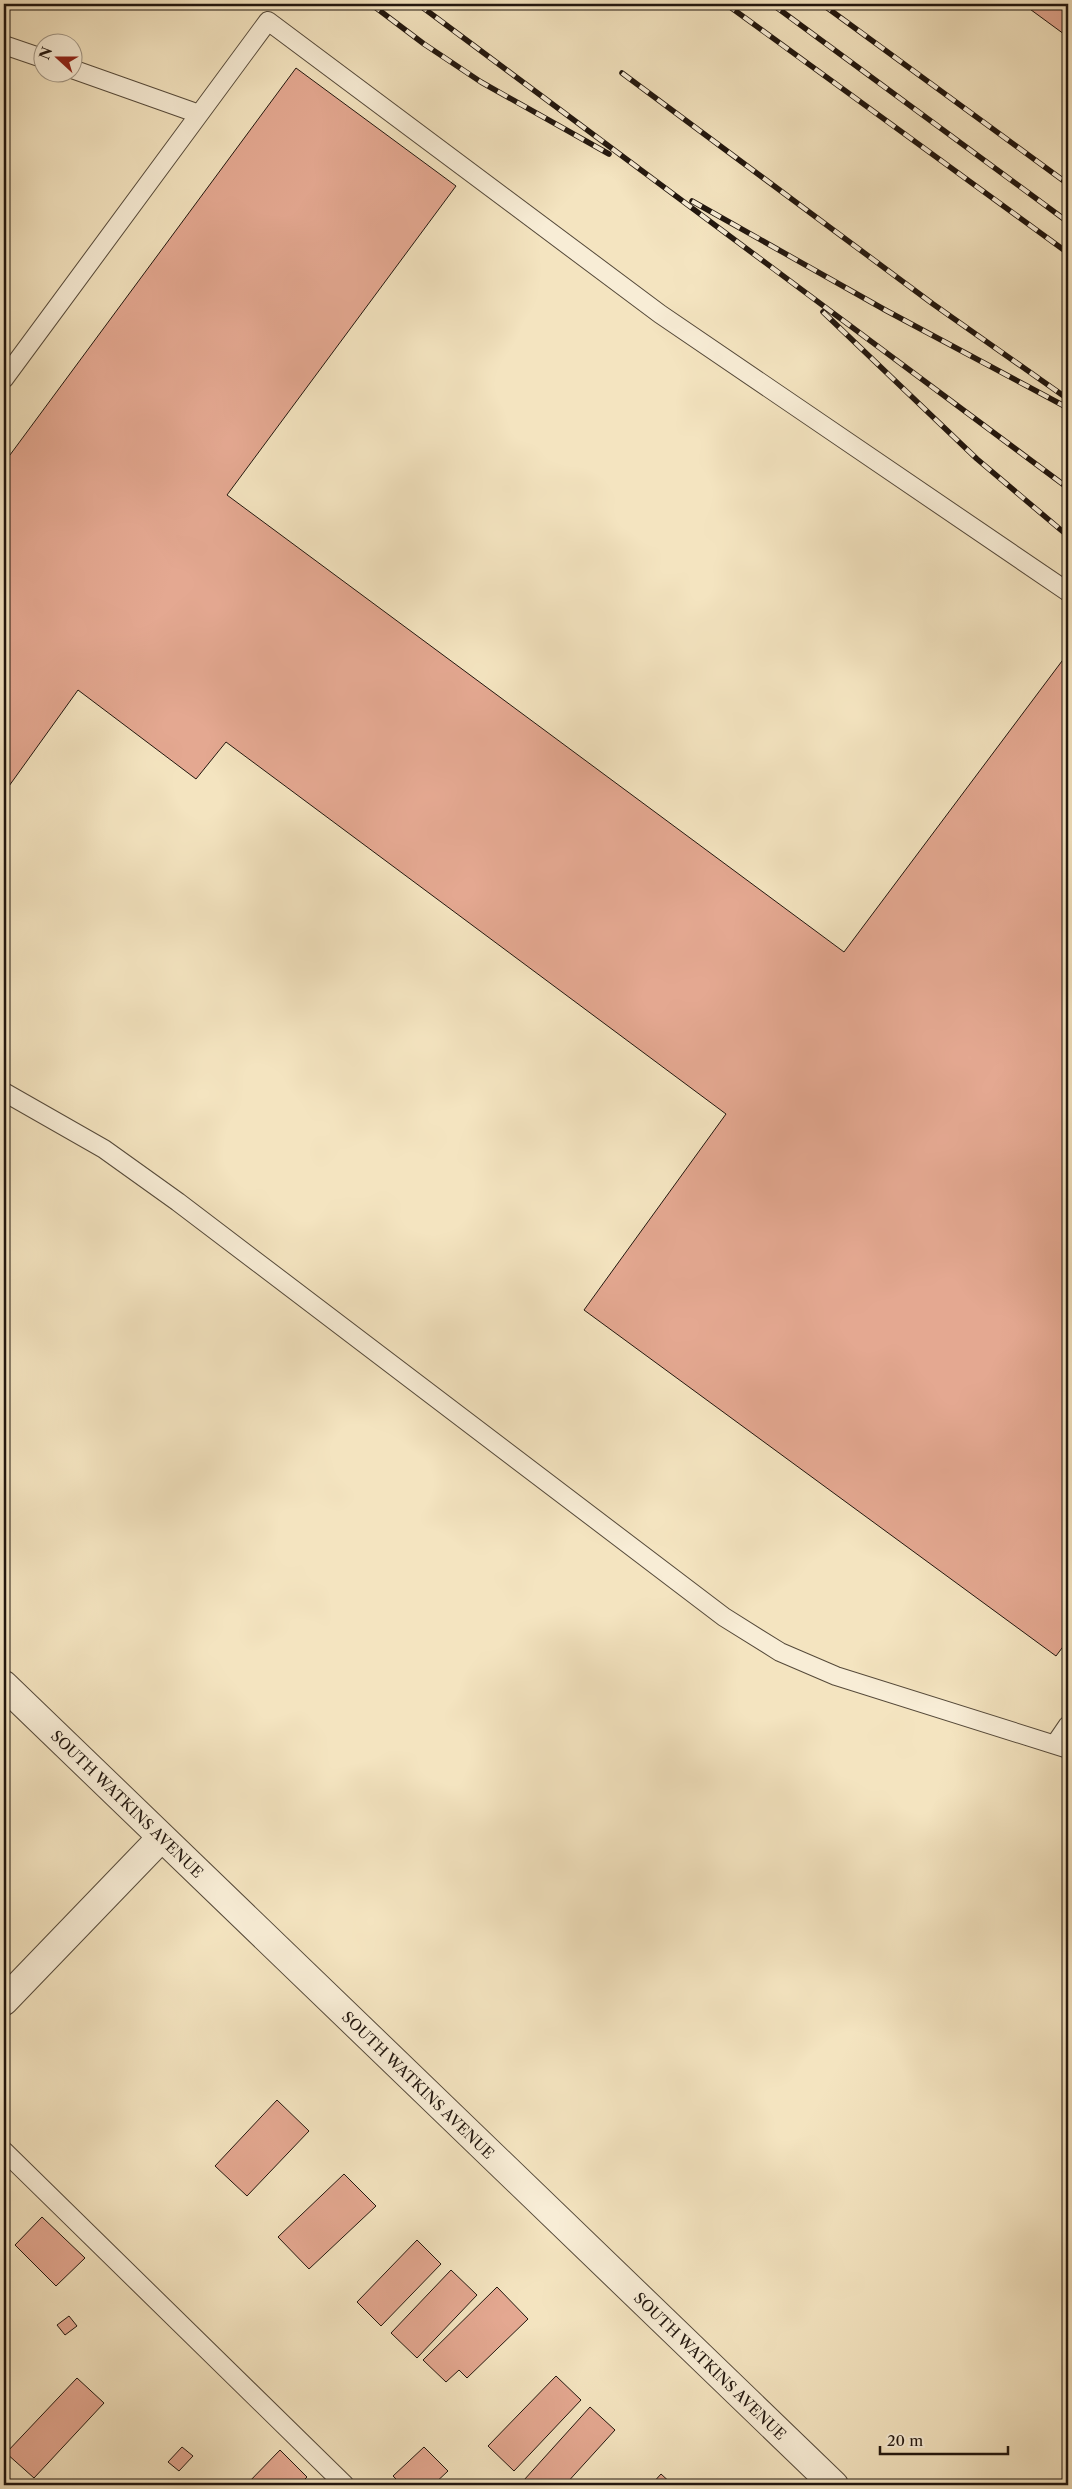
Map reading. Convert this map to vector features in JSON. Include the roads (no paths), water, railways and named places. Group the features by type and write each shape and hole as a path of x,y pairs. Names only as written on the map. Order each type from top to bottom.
{"street":[{"name":"SOUTH WATKINS AVENUE","path":"4,1685 834,2485"},
{"path":"4,2001 161,1838"}],"lane":[{"path":"4,379 268,21 660,314 1068,592"},
{"path":"4,45 32,55"},
{"path":"82,73 199,114"},
{"path":"4,1092 104,1149 178,1202 724,1617 780,1652 836,1676 1061,1746 1068,1725"},
{"path":"4,2151 345,2485"}],"railway":[{"path":"371,4 424,44 481,82 609,154"},
{"path":"418,4 1068,488"},
{"path":"726,4 1068,253"},
{"path":"772,4 1068,222"},
{"path":"822,4 1068,184"},
{"path":"622,73 933,304 1068,399"},
{"path":"692,201 887,311 1068,408"},
{"path":"823,312 977,459 1068,536"}]}
